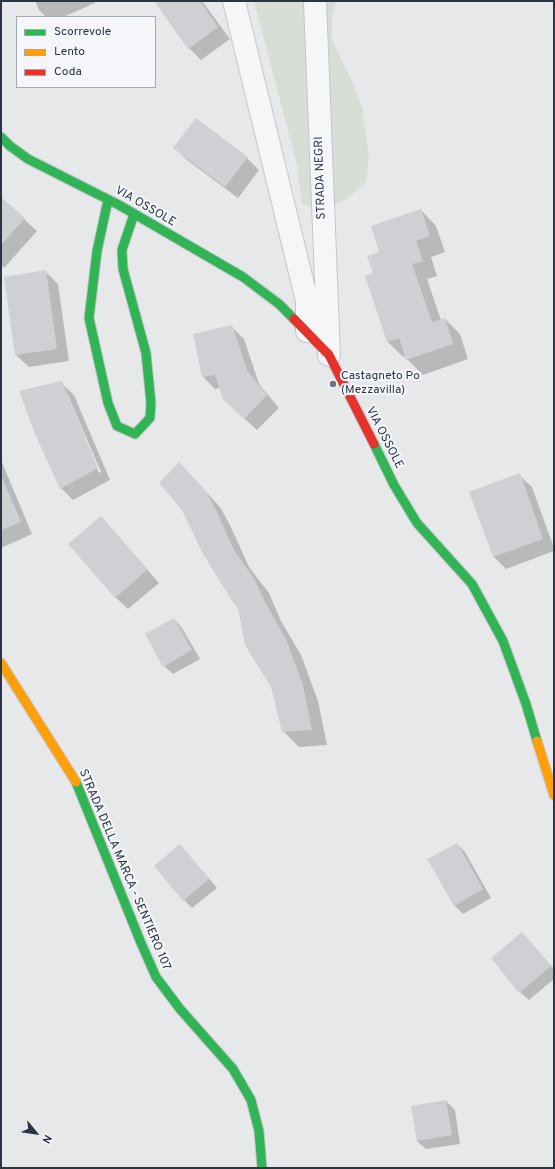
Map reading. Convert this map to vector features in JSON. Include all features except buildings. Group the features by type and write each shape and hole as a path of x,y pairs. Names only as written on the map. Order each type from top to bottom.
{"street":[{"path":"234,1 307,301 307,331"},
{"name":"STRADA NEGRI","path":"315,1 329,355"},
{"name":"VIA OSSOLE","path":"1,137 10,146 28,159 134,214 242,278 279,304 329,355 394,485 417,523 472,584 503,641 526,704 554,795"},
{"path":"108,200 97,251 89,318 108,403 117,426 135,434 150,418 151,403 146,353 123,269 122,250 134,214"},
{"name":"STRADA DELLA MARCA - SENTIERO 107","path":"1,663 76,781 156,977 180,1009 233,1068 251,1100 259,1131 262,1168"}],"shaded area":[{"path":"254,1 336,1 332,16 332,39 362,107 369,157 366,182 347,199 326,210 302,204 297,165"}],"traffic: fast":[{"path":"1,137 10,146 28,159 119,205 243,277 279,304 294,319"},
{"path":"108,200 97,251 89,318 108,403 117,426 135,434 150,418 151,403 146,353 123,269 122,250 134,214"},
{"path":"374,444 394,485 417,523 472,584 503,641 526,704 537,741"},
{"path":"76,782 156,977 180,1009 233,1069 251,1100 259,1131 262,1168"}],"traffic: slow":[{"path":"1,663 76,782"},
{"path":"537,741 554,795"}],"traffic: jam":[{"path":"294,319 329,355 374,444"}],"place":[{"name":"Castagneto Po (Mezzavilla)","path":"333,384"}]}
